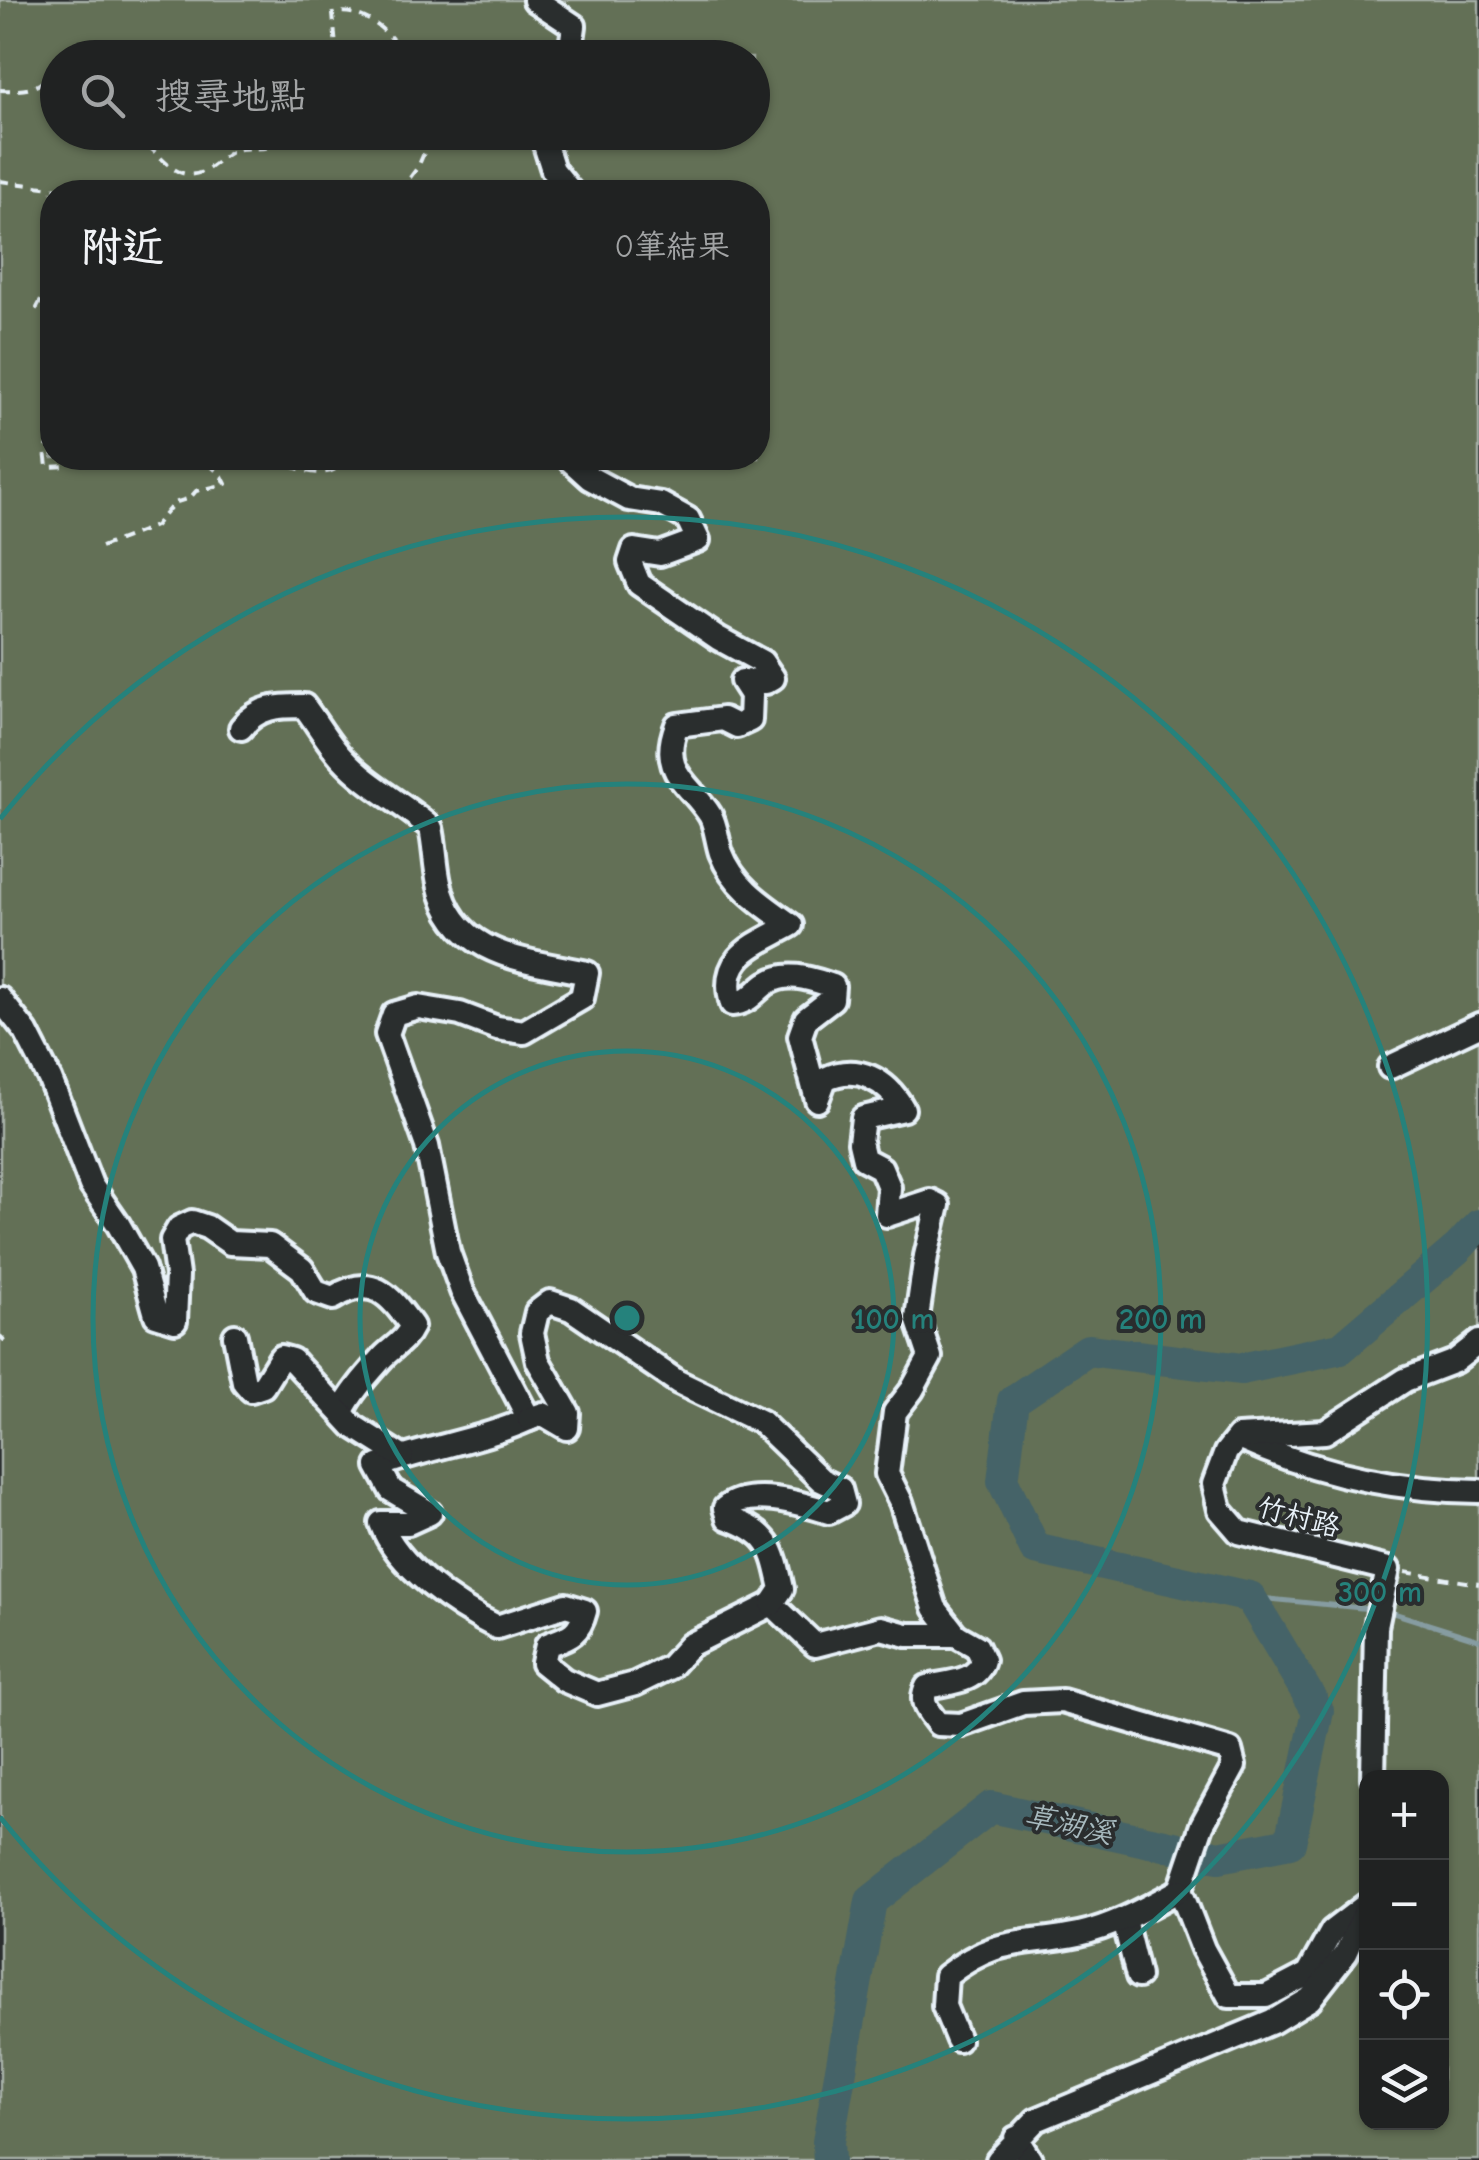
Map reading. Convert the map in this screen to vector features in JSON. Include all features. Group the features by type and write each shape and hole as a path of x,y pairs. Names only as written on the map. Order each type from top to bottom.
{"street":[{"path":"534,0 574,26 574,40"},
{"path":"547,150 553,170 561,180"},
{"path":"581,470 629,499 661,504 688,519 698,540 660,554 634,550 630,562 639,584 718,638 762,662 773,678 766,682 742,680 751,695 750,720 737,726 723,719 677,725 671,740 676,773 711,816 723,858 738,884 791,925 740,955 729,972 732,1004 744,1003 769,982 788,976 833,986 832,1000 806,1019 800,1036 816,1100 825,1079 839,1072 854,1073 892,1088 903,1109 863,1118 860,1142 864,1159 881,1168 889,1188 886,1215 930,1201 938,1205 917,1318 930,1357 895,1412 887,1474 935,1608 956,1635 977,1646 984,1660 981,1670 972,1677 927,1687 924,1706 938,1724 961,1725 1023,1703 1062,1701 1230,1750 1234,1766 1202,1824 1180,1890 1203,1949 1229,1996 1266,1996 1308,1974 1332,1931 1359,1913"},
{"path":"241,728 251,715 274,706 304,706 342,759 431,828 439,883 450,914 474,942 517,959 587,973 582,998 524,1032 418,1007 394,1014 387,1034 427,1146 435,1200 457,1278 529,1419"},
{"path":"0,1000 26,1032 50,1079 90,1185 118,1224 142,1268 156,1315 174,1322 176,1275 172,1240 180,1228 192,1222 206,1226 230,1243 270,1245 302,1269 316,1292 333,1298 370,1286 379,1289 402,1313 412,1326 406,1338 350,1394 342,1412"},
{"path":"1390,1067 1479,1025"},
{"path":"550,1302 571,1309 678,1382 761,1422 821,1480 840,1490 844,1504 828,1512 788,1499 734,1501 726,1508 728,1518 755,1527 768,1541 782,1589 772,1604 690,1645 670,1667 635,1684 598,1694 564,1680 543,1663 547,1645 567,1638 581,1627 585,1611 566,1604 497,1627 464,1611 388,1543 380,1523 408,1523 430,1513 391,1490 378,1466 402,1457 444,1449 543,1414 567,1428 568,1413 538,1361 532,1332 537,1312 550,1302"},
{"path":"235,1336 244,1382 251,1390 262,1386 281,1357 292,1360 372,1440 402,1457"},
{"path":"1238,1438 1325,1432 1405,1380 1455,1361 1479,1342"},
{"path":"1238,1438 1294,1462 1421,1490 1479,1491"},
{"name":"竹村路","path":"1238,1438 1226,1452 1214,1484 1220,1510 1239,1532 1388,1568"},
{"path":"1373,1770 1376,1626 1388,1568"},
{"path":"772,1604 815,1645 882,1628 907,1635 956,1635"},
{"path":"958,2040 944,2006 946,1976 972,1956 1013,1942 1082,1933 1124,1920 1180,1890"},
{"path":"1124,1920 1138,1976"},
{"path":"998,2160 1036,2120 1272,2022 1310,1999 1346,1953 1359,1924"},
{"path":"1016,2138 1030,2160"}],"path":[{"path":"335,40 333,14 342,11 376,24 392,40"},
{"path":"0,90 28,91 40,84"},
{"path":"151,150 186,174 207,171 235,150"},
{"path":"408,180 425,150"},
{"path":"0,180 40,186"},
{"path":"101,547 155,526 174,503 190,498 196,491 226,484 215,470"},
{"path":"309,470 323,475 338,470"},
{"path":"0,1336 5,1341"},
{"path":"1388,1568 1479,1584"}],"green space":[{"path":"0,0 1479,0 1479,2160 0,2160"}],"waterway":[{"name":"草湖溪","path":"829,2160 828,2142 871,1901 991,1807 1219,1857 1290,1843 1318,1711 1250,1597 1035,1549 1003,1481 1013,1401 1088,1350 1241,1369 1341,1348 1458,1248 1479,1225"},
{"name":"草湖溪","path":"1250,1597 1371,1609"},
{"name":"草湖溪","path":"1387,1611 1479,1640"}]}
